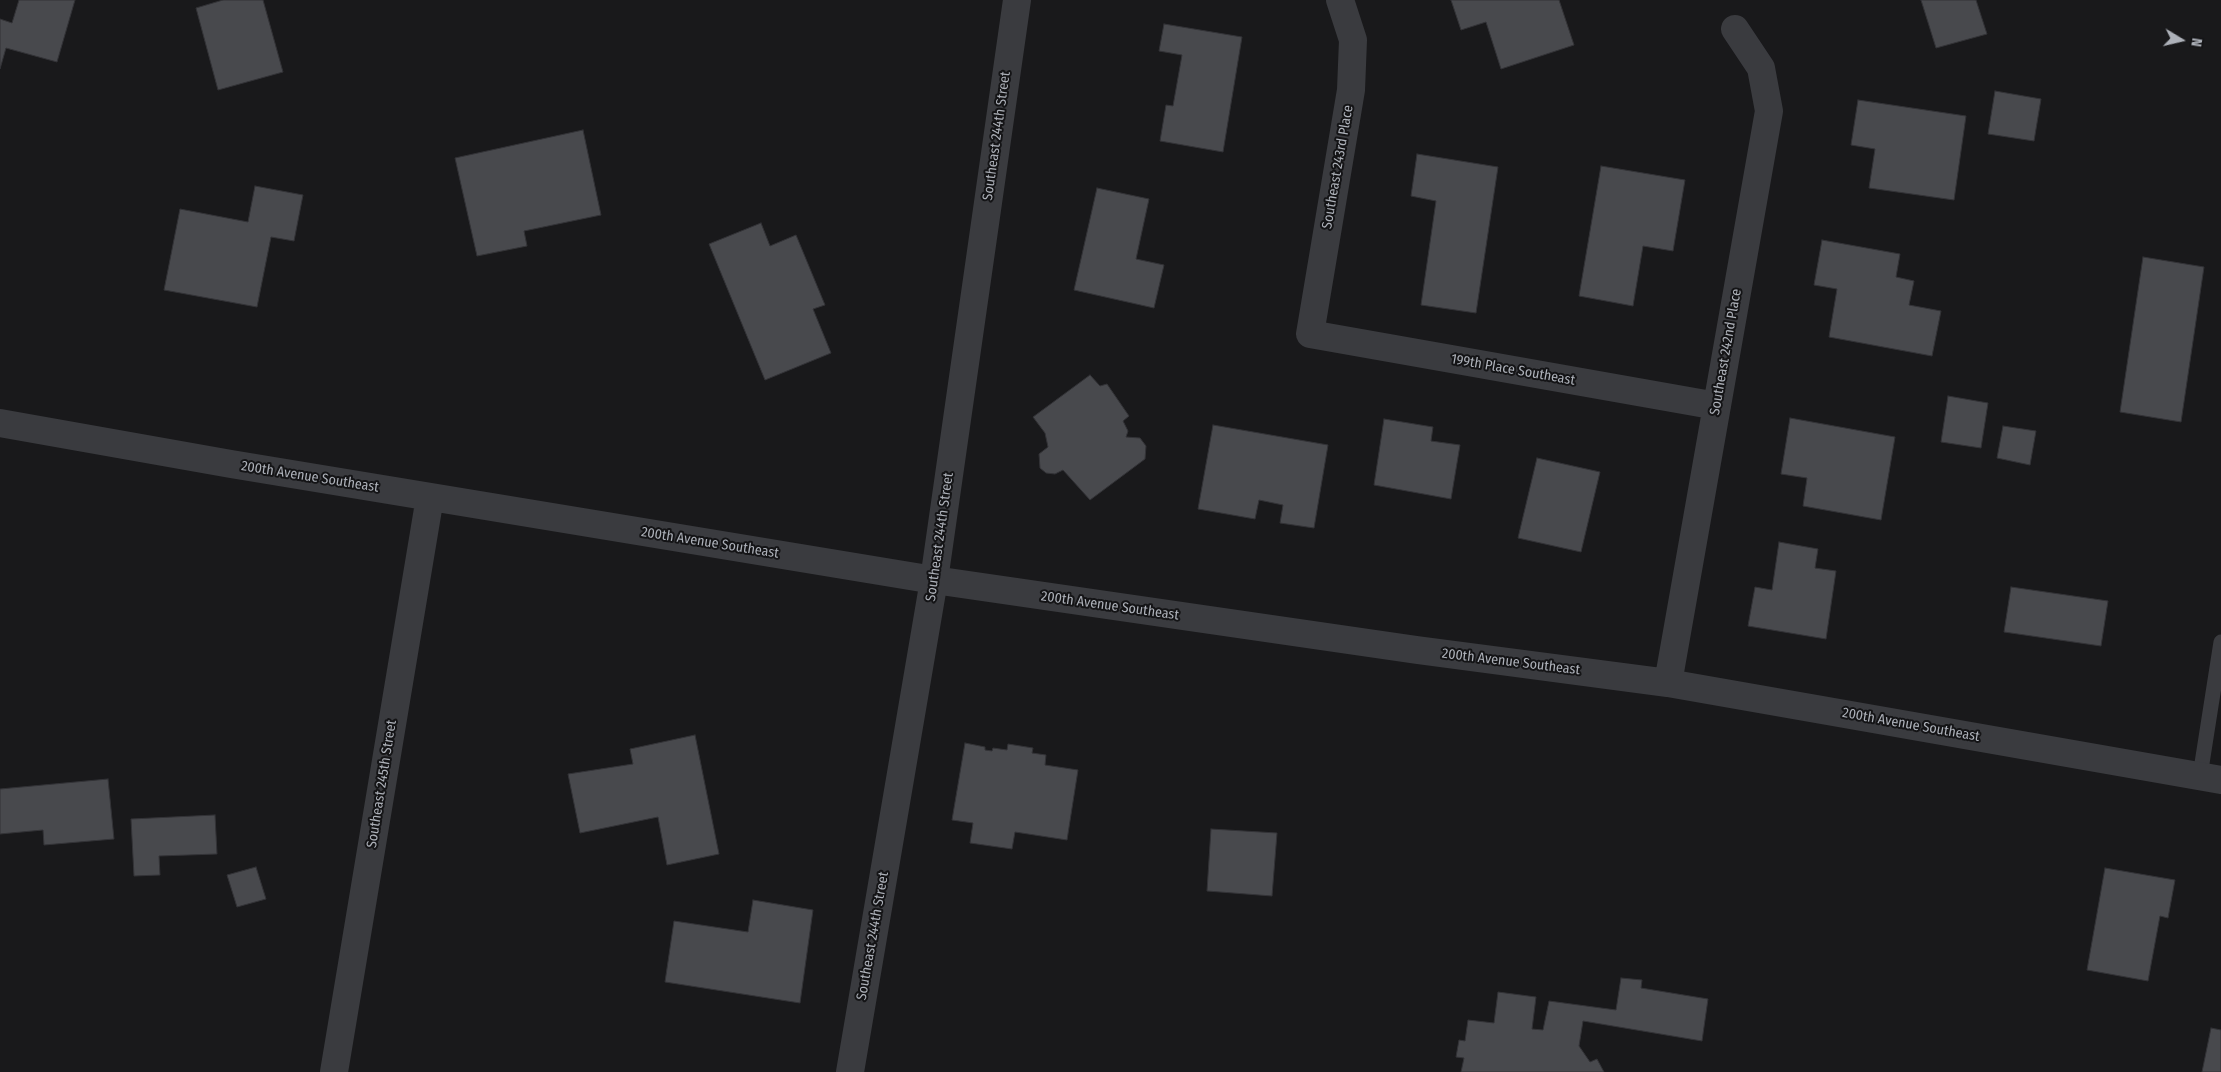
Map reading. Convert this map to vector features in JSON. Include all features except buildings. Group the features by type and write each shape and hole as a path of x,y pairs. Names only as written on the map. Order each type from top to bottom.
{"street":[{"name":"Southeast 244th Street","path":"850,1072 934,580 1017,0"},
{"name":"Southeast 243rd Place","path":"1310,334 1351,90 1353,40 1340,0"},
{"name":"Southeast 242nd Place","path":"1668,683 1769,111 1761,68 1735,29"},
{"name":"199th Place Southeast","path":"1310,334 1717,406"},
{"name":"200th Avenue Southeast","path":"0,423 430,497 934,580 1426,651 1668,683 2210,778"},
{"name":"Southeast 245th Street","path":"334,1072 430,497"}],"lane":[{"path":"2210,778 2221,642"}]}
